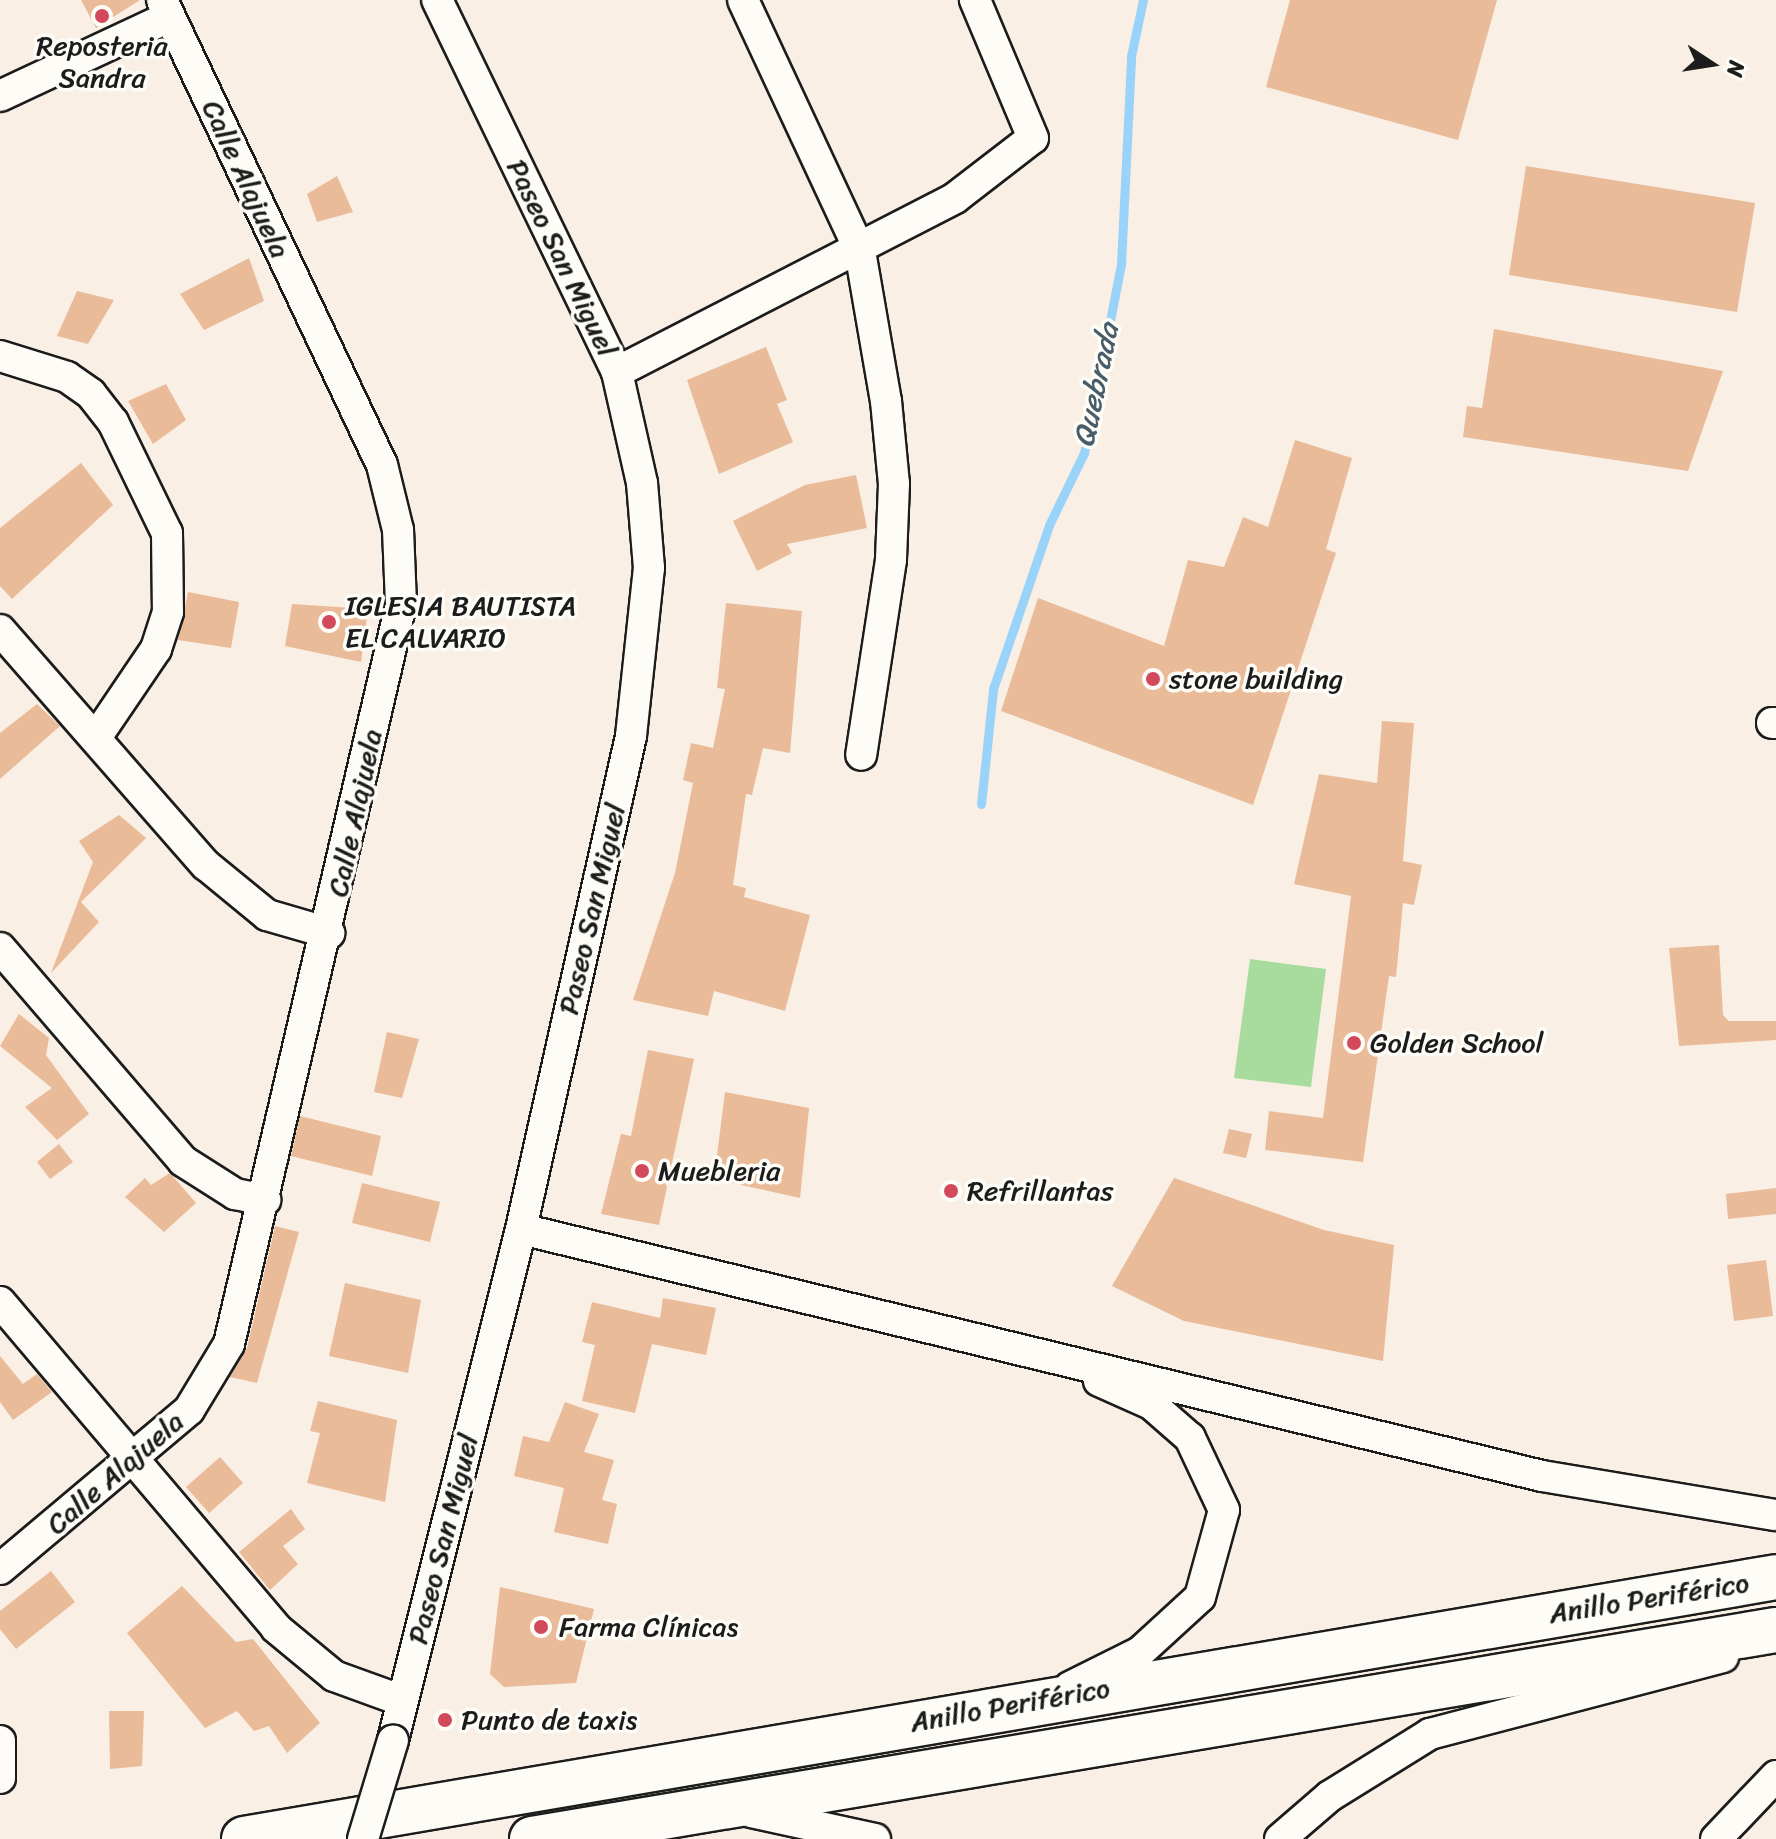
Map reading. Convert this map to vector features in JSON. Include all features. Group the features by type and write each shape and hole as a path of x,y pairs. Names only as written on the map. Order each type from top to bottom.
{"highway":[{"name":"Anillo Periférico","path":"244,1839 1047,1699 1776,1577"},
{"name":"Anillo Periférico","path":"532,1839 1776,1630"}],"street":[{"name":"Paseo San Miguel","path":"363,1839 393,1740 521,1229 645,651 642,483 617,372 437,0"},
{"path":"743,0 860,251 894,484 882,637 861,755"},
{"path":"617,372 860,251 955,198 1033,138 975,0"},
{"path":"0,96 165,8"},
{"name":"Calle Alajuela","path":"0,1569 134,1461 189,1410 229,1344 329,933 401,604 398,530 382,465 165,8"},
{"path":"0,356 67,377 91,394 113,422 167,533 168,612 156,649 97,736"},
{"path":"0,630 97,736 206,865 267,915 329,933"},
{"path":"0,948 183,1161 235,1194 265,1200"},
{"path":"521,1229 1542,1476 1776,1515"},
{"path":"0,1302 276,1628 334,1676 403,1701"},
{"path":"1039,1353 1151,1404 1190,1438 1224,1510 1200,1597 1174,1627 1047,1699"},
{"path":"1283,1838 1330,1796 1430,1734 1776,1644"},
{"path":"0,1741 0,1778"},
{"path":"1716,1839 1776,1776"},
{"path":"717,1807 875,1839"}],"green space":[{"path":"1250,959 1326,969 1311,1087 1234,1078"}],"building":[{"name":"Reposteria Sandra","path":"81,0 140,0 96,28"},
{"path":"1290,0 1497,0 1458,140 1266,87"},
{"path":"1526,166 1755,203 1737,312 1509,275"},
{"path":"337,176 353,212 317,222 307,194"},
{"path":"249,258 264,301 204,330 180,294"},
{"path":"77,291 114,300 88,344 57,336"},
{"path":"1494,329 1723,371 1688,471 1463,437 1467,406 1482,408"},
{"path":"766,347 787,400 777,404 793,442 719,474 687,380"},
{"path":"166,384 186,420 153,444 128,401"},
{"name":"stone building","path":"1295,440 1352,458 1326,549 1336,553 1253,805 1001,711 1038,598 1164,646 1188,560 1224,567 1243,517 1268,527"},
{"path":"81,463 113,505 12,599 0,586 0,528"},
{"path":"856,475 867,528 787,544 792,553 757,571 733,521 805,485"},
{"path":"188,592 239,602 231,648 178,640"},
{"path":"726,603 802,611 790,753 763,748 752,795 746,794 733,885 746,888 744,897 810,915 785,1011 714,991 708,1016 633,1000 675,873 693,783 683,780 691,743 713,748 725,689 717,688"},
{"name":"IGLESIA BAUTISTA EL CALVARIO","path":"292,604 368,609 361,662 285,646"},
{"path":"37,704 60,726 0,779 0,733"},
{"path":"1382,721 1414,723 1403,861 1422,865 1414,905 1403,903 1396,977 1389,976 1363,1162 1265,1150 1269,1111 1323,1118 1351,896 1294,884 1319,774 1377,783"},
{"path":"119,815 146,838 81,902 99,922 51,973 93,862 79,841"},
{"path":"1719,945 1723,1015 1729,1021 1776,1021 1776,1040 1679,1046 1669,948"},
{"path":"19,1014 49,1038 46,1055 89,1114 57,1140 25,1107 52,1088 0,1046"},
{"path":"387,1032 419,1039 402,1098 374,1092"},
{"path":"648,1050 694,1059 659,1225 601,1214 621,1134 631,1136"},
{"path":"725,1092 809,1108 800,1198 714,1179"},
{"path":"300,1116 381,1136 372,1176 291,1156"},
{"path":"1229,1129 1252,1134 1246,1158 1223,1153"},
{"path":"59,1144 73,1162 50,1179 37,1162"},
{"path":"170,1173 196,1203 164,1232 125,1197 145,1178 151,1185"},
{"path":"1174,1178 1324,1230 1394,1245 1383,1361 1184,1321 1112,1286"},
{"path":"362,1183 440,1202 430,1242 352,1223"},
{"path":"1776,1188 1776,1214 1728,1219 1726,1194"},
{"path":"275,1226 299,1232 257,1383 230,1377 247,1348"},
{"path":"1766,1260 1773,1316 1734,1321 1727,1265"},
{"path":"345,1283 421,1300 408,1373 329,1356"},
{"path":"663,1298 716,1308 706,1355 652,1344 635,1413 582,1401 595,1345 582,1342 592,1302 660,1318"},
{"path":"0,1356 23,1384 37,1374 52,1392 13,1420 0,1402"},
{"path":"318,1401 397,1420 385,1502 307,1483 320,1433 310,1431"},
{"path":"565,1402 599,1414 584,1452 614,1460 602,1500 617,1504 608,1544 554,1532 564,1488 514,1476 523,1436 549,1442"},
{"path":"220,1457 243,1483 209,1513 186,1487"},
{"path":"291,1509 305,1529 283,1546 298,1564 270,1590 239,1552"},
{"path":"51,1571 75,1602 16,1649 0,1629 0,1611"},
{"path":"182,1586 236,1642 253,1639 320,1723 287,1753 269,1726 254,1731 237,1711 205,1728 127,1633"},
{"name":"Farma Clínicas","path":"500,1587 594,1609 576,1683 504,1687 490,1674"},
{"path":"109,1711 144,1711 142,1766 110,1769"}],"waterway":[{"name":"Quebrada","path":"981,804 993,689 1049,525 1084,453 1121,264 1131,56 1143,0"}],"place":[{"name":"Reposteria Sandra","path":"102,16"},
{"name":"IGLESIA BAUTISTA EL CALVARIO","path":"329,622"},
{"name":"stone building","path":"1153,679"},
{"name":"Golden School","path":"1354,1043"},
{"name":"Muebleria","path":"642,1171"},
{"name":"Refrillantas","path":"951,1191"},
{"name":"Farma Clínicas","path":"541,1627"},
{"name":"Punto de taxis","path":"445,1720"}]}
